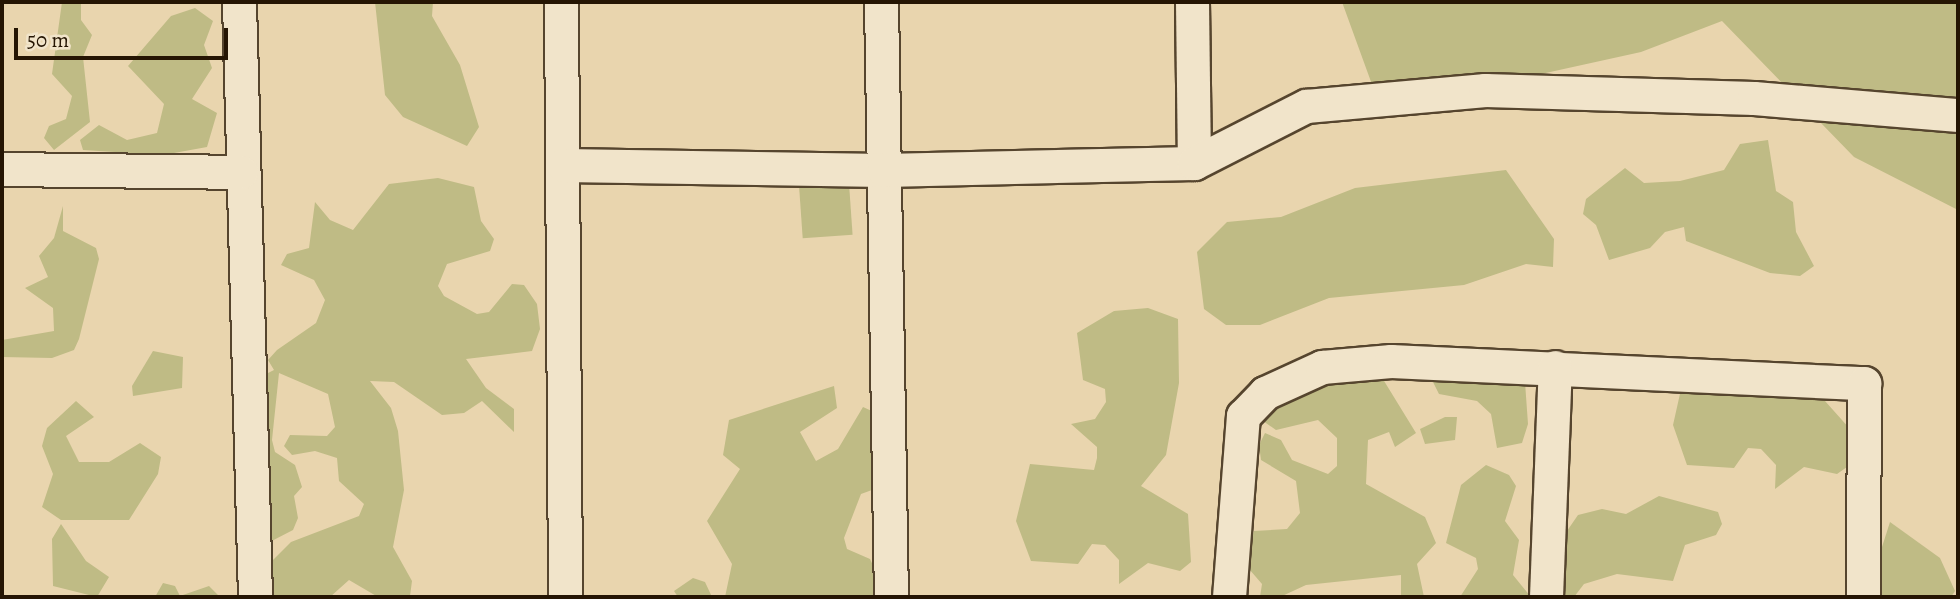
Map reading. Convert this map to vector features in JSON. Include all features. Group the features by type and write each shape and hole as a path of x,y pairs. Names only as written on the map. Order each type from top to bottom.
{"street":[{"path":"239,2 241,172 255,597"},
{"path":"561,2 565,597"},
{"path":"881,2 891,597"},
{"path":"1192,2 1194,163"},
{"path":"563,165 884,170 1194,163 1306,106 1359,98 1512,91 1754,98 1958,115"},
{"path":"2,169 241,172"},
{"path":"1229,597 1243,416 1265,393 1322,367 1391,361 1864,383 1863,597"},
{"path":"1545,597 1555,367"}],"shaded area":[{"path":"62,2 81,2 81,20 92,35 83,57 90,122 54,150 44,138 49,126 66,119 72,96 52,74"},
{"path":"375,2 433,2 432,16 460,65 479,127 467,146 403,117 385,95"},
{"path":"1342,2 1958,2 1958,210 1854,157 1722,21 1641,52 1463,91 1374,90"},
{"path":"195,8 213,21 204,45 212,68 192,99 217,113 207,147 163,155 83,150 80,140 99,125 127,140 157,133 164,104 128,66 171,16"},
{"path":"1768,140 1776,191 1793,202 1796,232 1814,266 1800,276 1770,273 1686,241 1684,227 1665,232 1650,248 1609,260 1596,225 1583,214 1586,199 1625,168 1644,183 1680,181 1724,170 1740,144"},
{"path":"847,155 853,235 803,238 797,158"},
{"path":"1506,170 1554,239 1553,267 1526,264 1464,285 1329,298 1260,325 1226,325 1204,309 1197,252 1227,222 1281,217 1355,188"},
{"path":"438,178 474,187 481,221 494,239 490,251 447,264 438,286 444,296 477,314 489,312 512,284 524,285 537,304 540,329 532,351 466,359 486,388 514,409 514,432 482,401 464,413 442,415 394,382 370,381 391,408 398,431 404,490 393,547 412,581 410,596 378,597 349,580 330,597 262,597 271,562 291,542 359,516 364,504 339,481 337,458 315,451 292,455 284,446 290,435 327,436 335,427 328,394 279,373 272,440 275,452 295,465 302,487 294,496 298,518 293,530 262,546 264,375 274,370 268,360 277,350 316,323 325,300 314,280 281,265 287,254 309,248 315,202 330,220 353,230 389,184"},
{"path":"63,206 63,231 96,248 99,259 79,339 74,350 52,358 2,357 2,340 54,331 53,308 25,288 48,277 39,256 54,238"},
{"path":"1148,308 1178,319 1179,383 1166,455 1141,486 1188,514 1191,562 1180,571 1148,563 1119,584 1119,560 1105,545 1092,544 1078,564 1031,561 1016,521 1030,464 1094,470 1097,458 1097,447 1071,424 1095,419 1106,402 1105,389 1083,380 1077,333 1114,311"},
{"path":"153,351 183,357 182,388 133,396 132,386"},
{"path":"1686,367 1769,378 1825,401 1850,429 1847,467 1837,474 1804,467 1775,489 1776,465 1761,449 1748,448 1734,468 1687,465 1673,425"},
{"path":"1438,372 1525,382 1528,424 1522,443 1497,448 1491,414 1477,401 1439,394 1433,382"},
{"path":"1381,376 1416,433 1395,447 1389,432 1368,440 1366,484 1425,517 1436,543 1417,564 1424,597 1401,597 1401,575 1306,585 1280,597 1260,597 1262,584 1243,562 1254,531 1287,529 1300,513 1296,481 1261,460 1259,445 1265,433 1281,440 1292,460 1328,474 1337,466 1337,438 1318,420 1276,430 1253,414 1334,381"},
{"path":"834,386 837,408 800,432 816,461 838,449 863,407 874,412 883,486 861,494 844,538 847,549 870,559 888,597 725,597 732,564 707,521 740,469 723,455 729,420"},
{"path":"76,401 94,417 66,436 79,462 109,462 140,443 161,457 158,474 129,520 61,520 42,507 53,474 42,446 47,428"},
{"path":"1445,417 1457,417 1455,440 1425,444 1420,429"},
{"path":"1486,465 1509,475 1516,486 1505,521 1519,540 1513,575 1531,597 1460,597 1478,569 1476,558 1446,543 1461,485"},
{"path":"1659,496 1718,512 1722,524 1716,535 1685,545 1673,581 1617,574 1584,584 1574,597 1544,597 1558,544 1578,515 1602,509 1626,514"},
{"path":"1890,522 1940,558 1955,591 1951,597 1866,597"},
{"path":"61,524 86,561 109,577 97,597 53,586 52,539"},
{"path":"693,578 705,582 712,597 678,597 674,591"},
{"path":"163,583 175,586 180,596 209,586 220,597 155,597"}]}
